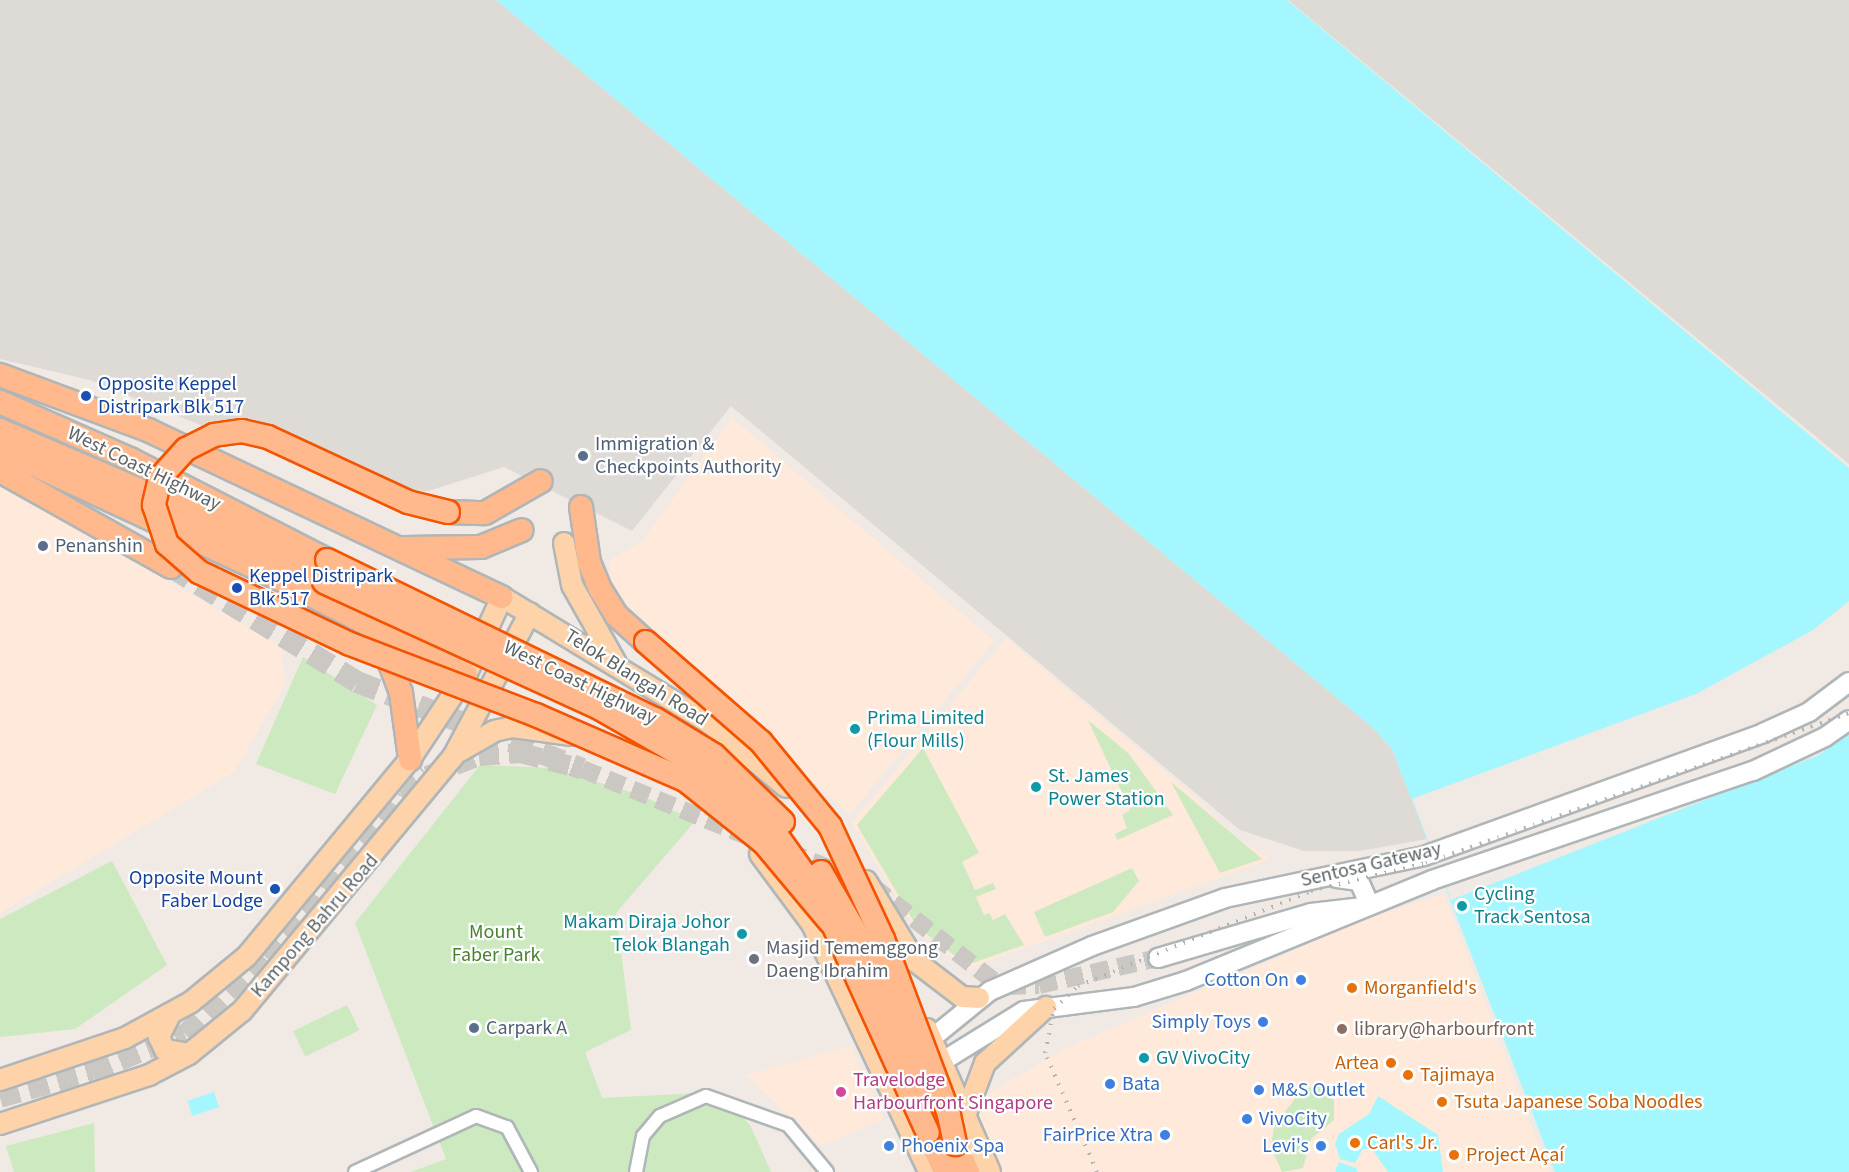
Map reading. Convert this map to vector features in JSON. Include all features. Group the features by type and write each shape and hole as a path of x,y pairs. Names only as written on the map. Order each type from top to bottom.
{"highway":[{"path":"0,375 148,430 502,597"},
{"name":"West Coast Highway","path":"0,402 139,464 325,571 599,708 693,762 774,833 810,879 945,1172"},
{"name":"West Coast Highway","path":"0,430 325,571 655,719 736,774 807,852 846,911 968,1172"},
{"path":"541,481 485,513 448,512 408,502 268,437 242,432 214,435 186,449 160,478 154,505 167,544 199,572 350,644 569,728 685,780 764,843 830,922"},
{"path":"0,449 466,675"},
{"path":"0,471 171,567"},
{"path":"581,507 588,562 600,589 616,615 761,742 830,826 883,939 955,1143"},
{"path":"399,548 475,548 522,530"},
{"path":"375,630 401,693 410,759"}],"main road":[{"path":"564,543 572,585 617,665"},
{"name":"Telok Blangah Road","path":"502,597 617,665 755,756 821,832 852,878 931,1038 990,1172"},
{"name":"Kampong Bahru Road","path":"0,1080 80,1057 170,1015 247,956 410,759 466,675 502,597"},
{"name":"Kampong Bahru Road","path":"0,1124 124,1086 189,1054 248,1004 453,757 493,689 530,613"},
{"path":"466,675 679,783 736,827 812,924 929,1172"},
{"name":"Sentosa Gateway","path":"1849,682 1809,712 1763,733 1424,856 1320,879 1270,886 1159,920 979,998 931,1038 909,1065 926,1071 943,1064 1024,1011 1134,997 1178,984 1344,919 1365,905 1432,880 1753,771 1825,737 1849,720"},
{"path":"453,757 480,737 513,728 585,737"},
{"path":"821,832 848,851 915,961 962,997 979,998"},
{"path":"1158,958 1311,912 1365,905 1359,880 1320,879"},
{"path":"965,1116 985,1063 1046,1007"},
{"path":"170,1015 159,1037 165,1050 189,1054"},
{"path":"862,1027 909,1065 905,1119"}],"street":[{"path":"636,1172 643,1136 660,1116 706,1096 788,1125 827,1172"},
{"path":"355,1172 476,1116 507,1127 531,1172"}],"shaded area":[{"path":"0,0 496,0 1372,727 1392,749 1427,839 1360,851 1304,851 1240,830 731,406 632,531 504,467 428,491 376,488 260,449 90,380 0,359"},
{"path":"1288,0 1849,0 1849,464"},
{"path":"732,418 994,641 849,815 619,601 609,578 609,560 641,542"},
{"path":"0,484 281,646 285,685 233,773 0,913"},
{"path":"1006,638 1195,797 1236,838 1271,859 967,969 915,929 852,823"},
{"path":"1444,894 1549,1172 999,1172 970,1104 1062,1050 1371,917"},
{"path":"851,1046 884,1119 821,1146 745,1075"}],"green space":[{"path":"303,657 377,705 335,794 256,764"},
{"path":"1088,720 1129,754 1173,815 1117,840 1115,834 1127,828 1122,815 1130,810"},
{"path":"923,748 979,853 962,862 975,890 993,883 996,889 976,897 984,915 989,913 993,920 1005,914 1024,945 967,965 917,927 857,825"},
{"name":"Mount Faber Park","path":"480,765 550,768 641,795 695,821 616,913 631,1030 585,1052 602,1098 718,1092 750,1125 771,1172 411,1172 446,1159 355,923"},
{"path":"1171,782 1262,859 1220,873"},
{"path":"112,861 167,965 75,1029 0,1037 0,919"},
{"path":"1132,868 1139,881 1113,912 1045,937 1034,912"},
{"path":"347,1005 359,1030 305,1056 293,1031"},
{"path":"1317,1085 1334,1100 1334,1120 1311,1139 1303,1168 1282,1172 1271,1147 1274,1126 1301,1091"},
{"path":"94,1123 95,1172 14,1172 6,1146"}],"water":[{"path":"496,0 1287,0 1849,468 1849,1172 1555,1172 1392,749 1372,727"},
{"path":"214,1092 219,1107 192,1116 187,1101"},
{"path":"1378,1096 1438,1135 1443,1172 1388,1172 1372,1149 1363,1149 1355,1163 1340,1159 1335,1144 1339,1134 1369,1114"},
{"path":"1339,1162 1356,1168 1358,1172 1335,1172"}],"pier":[{"path":"1849,601 1849,731 1819,755 1451,900 1412,799 1696,694 1813,630"}],"tunnel":[{"path":"171,567 357,682 582,769"},
{"path":"0,1098 92,1072 185,1034 264,956 401,794 427,776 479,756 521,753 582,769"},
{"path":"582,769 747,836"},
{"path":"787,851 872,886 996,983 1008,986 1039,985 1158,958"}],"railway":[{"path":"1097,1172 1045,1053 1054,1009 1078,986 1311,891 1426,863 1849,713"}],"place":[{"name":"Opposite Keppel Distripark Blk 517","path":"86,396"},
{"name":"Immigration & Checkpoints Authority","path":"583,456"},
{"name":"Penanshin","path":"43,546"},
{"name":"Keppel Distripark Blk 517","path":"237,588"},
{"name":"Prima Limited (Flour Mills)","path":"855,729"},
{"name":"St. James Power Station","path":"1036,787"},
{"name":"Opposite Mount Faber Lodge","path":"275,889"},
{"name":"Cycling Track Sentosa","path":"1462,906"},
{"name":"Makam Diraja Johor Telok Blangah","path":"742,934"},
{"name":"Masjid Tememggong Daeng Ibrahim","path":"754,959"},
{"name":"Cotton On","path":"1301,980"},
{"name":"Morganfield's","path":"1352,988"},
{"name":"Simply Toys","path":"1263,1022"},
{"name":"Carpark A","path":"474,1028"},
{"name":"library@harbourfront","path":"1342,1029"},
{"name":"GV VivoCity","path":"1144,1058"},
{"name":"Artea","path":"1391,1063"},
{"name":"Tajimaya","path":"1408,1075"},
{"name":"Bata","path":"1110,1084"},
{"name":"M&S Outlet","path":"1259,1090"},
{"name":"Travelodge Harbourfront Singapore","path":"841,1092"},
{"name":"Tsuta Japanese Soba Noodles","path":"1442,1102"},
{"name":"VivoCity","path":"1247,1119"},
{"name":"FairPrice Xtra","path":"1165,1135"},
{"name":"Carl's Jr.","path":"1355,1143"},
{"name":"Phoenix Spa","path":"889,1146"},
{"name":"Levi's","path":"1321,1146"},
{"name":"Project Açaí","path":"1454,1155"}]}
